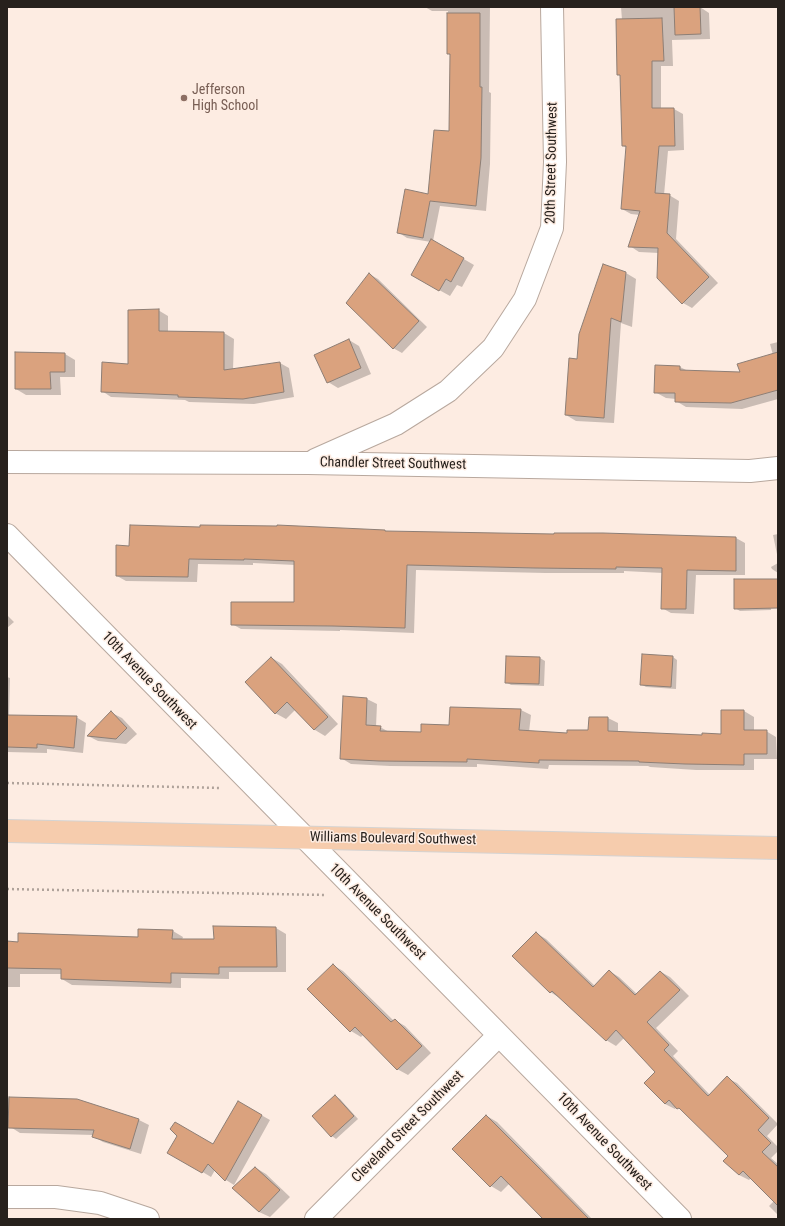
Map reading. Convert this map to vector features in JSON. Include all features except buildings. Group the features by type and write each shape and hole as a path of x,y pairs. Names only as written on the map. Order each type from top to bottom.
{"main road":[{"name":"Williams Boulevard Southwest","path":"7,831 778,848"}],"street":[{"name":"20th Street Southwest","path":"308,463 396,424 448,392 493,348 525,299 552,228 555,162 552,7"},
{"name":"Chandler Street Southwest","path":"7,462 308,463 750,471 778,468"},
{"name":"10th Avenue Southwest","path":"7,535 680,1219"},
{"name":"Cleveland Street Southwest","path":"316,1219 499,1035"},
{"path":"7,1197 56,1196 100,1203 148,1219"}],"path":[{"path":"7,783 221,788"},
{"path":"7,889 326,895"}],"place":[{"name":"Jefferson High School","path":"184,98"}]}
